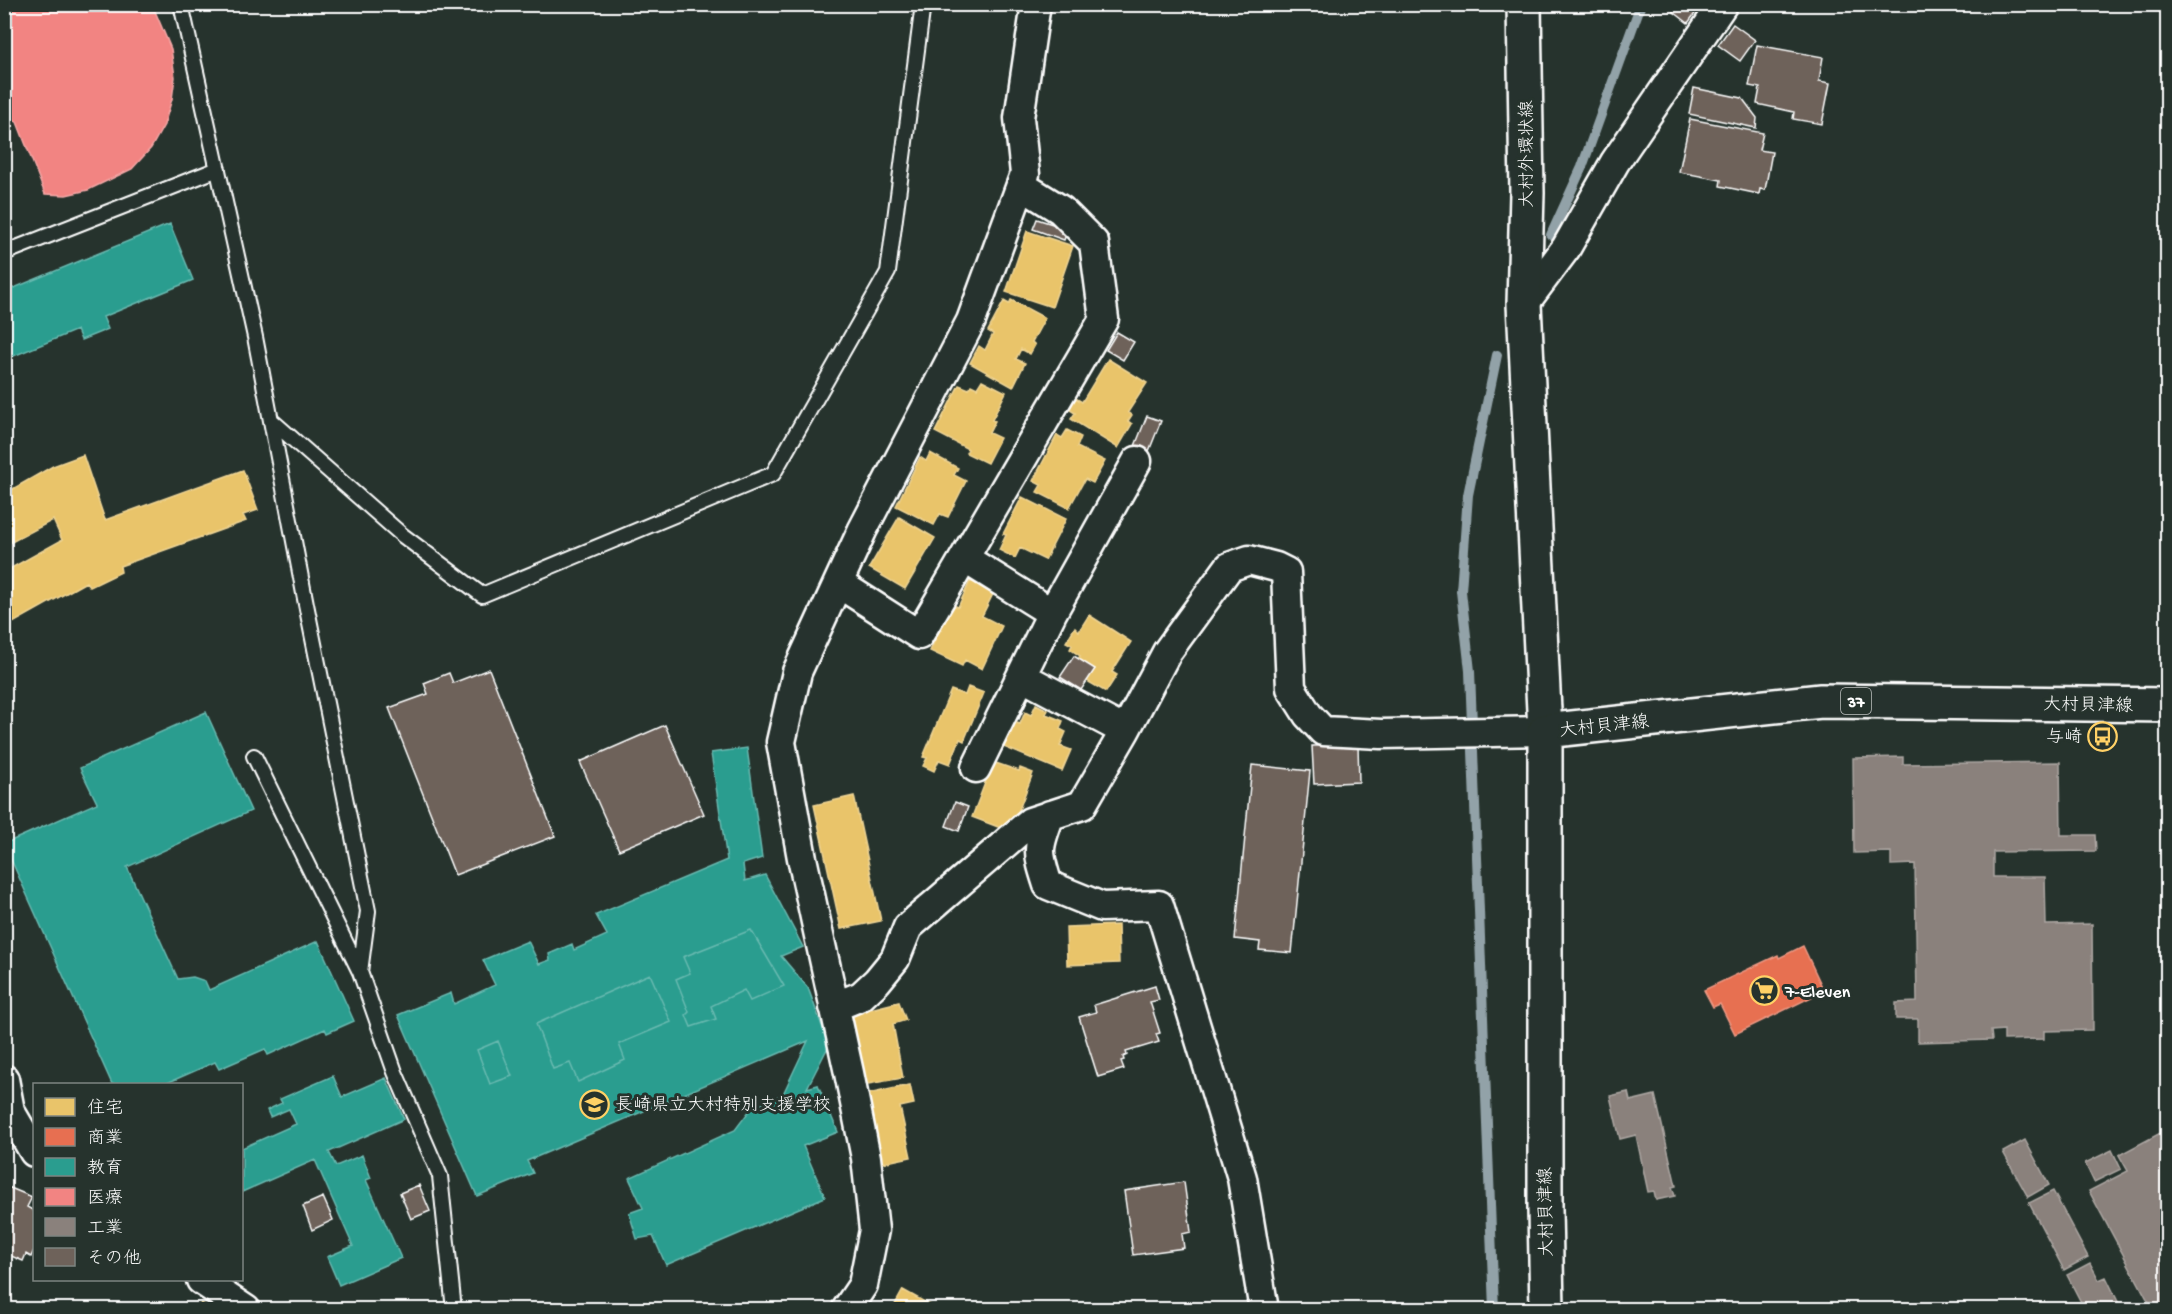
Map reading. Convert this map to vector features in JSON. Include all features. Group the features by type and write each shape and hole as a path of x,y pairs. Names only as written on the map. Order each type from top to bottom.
{"main road":[{"name":"大村外環状線","path":"1524,4 1527,192 1524,304 1545,731"},
{"name":"大村貝津線","path":"1547,1310 1545,731 1821,701 2168,705"}],"street":[{"path":"846,1310 863,1285 874,1230 866,1158 802,858 781,742 798,672 862,531 971,321 1025,174 1019,118 1036,4"},
{"path":"1524,304 1566,248 1615,162 1723,4"},
{"path":"838,583 919,635 1104,319 1094,243 1061,210 1021,185"},
{"path":"976,768 1052,613 1137,461"},
{"path":"964,558 1052,613"},
{"path":"834,1007 861,996 877,981 895,959 908,927 1030,822 1082,805 1167,652 1229,567 1249,560 1276,567 1286,573 1292,688 1308,714 1323,731 1381,734 1545,731"},
{"path":"1022,676 1125,731"},
{"path":"1050,816 1040,842 1039,858 1047,885 1102,907 1159,905 1242,1178 1264,1310"},
{"path":"4,1079 10,1111 33,1150"},
{"path":"202,1281 246,1310"}],"lane":[{"path":"181,4 255,337 368,911 360,972"},
{"path":"271,420 402,535 482,595 773,474 888,272 923,4"},
{"path":"4,253 218,169"},
{"path":"254,756 360,972 395,1072 440,1176 454,1310"}],"building: 住宅":[{"path":"1027,231 1073,246 1052,307 1006,292"},
{"path":"1011,300 1045,318 1032,342 1035,345 1030,354 1021,349 1016,359 1025,363 1013,387 970,363 979,346 985,350 993,334 988,331 1004,301 1009,304"},
{"path":"1108,359 1147,383 1128,412 1132,415 1128,421 1132,424 1118,448 1071,419 1075,413 1067,408 1074,397 1082,402"},
{"path":"982,380 1006,392 992,420 995,421 989,433 1000,438 987,463 966,453 968,449 935,432 959,385 969,389 971,385 977,388"},
{"path":"1067,430 1081,437 1077,447 1105,461 1093,483 1085,479 1069,508 1037,492 1041,485 1033,481 1057,435 1062,438"},
{"path":"930,453 958,468 954,475 966,481 948,517 940,514 934,525 896,506 920,457 926,461"},
{"path":"83,455 105,520 243,470 258,510 243,515 246,521 120,566 121,572 90,587 86,582 4,628 4,572 62,540 53,520 4,546 4,494 53,466"},
{"path":"1022,497 1066,519 1045,560 1020,548 1015,558 999,550 1006,535 1003,534"},
{"path":"899,517 935,538 905,589 869,568"},
{"path":"970,581 994,592 982,616 1002,626 982,669 965,660 962,666 930,651 951,604 958,607"},
{"path":"1089,615 1131,642 1112,672 1117,675 1106,692 1087,681 1095,669 1078,659 1080,656 1070,649 1072,645 1066,642 1075,627 1079,631"},
{"path":"968,687 984,693 964,741 960,739 950,764 939,760 934,771 923,766 927,758 923,757 951,690 965,695"},
{"path":"1036,704 1048,710 1046,714 1063,721 1060,729 1066,732 1060,746 1071,750 1062,771 1004,747 1014,722 1020,724 1025,712 1031,715"},
{"path":"993,762 1033,773 1015,820 1010,818 1006,830 972,817"},
{"path":"854,796 881,921 841,929 814,805"},
{"path":"1118,925 1119,963 1067,965 1066,927"},
{"path":"899,1002 906,1020 893,1024 903,1078 863,1085 850,1014"},
{"path":"910,1085 914,1104 900,1107 911,1157 877,1164 863,1095"},
{"path":"903,1290 939,1310 892,1310"},
{"path":"201,1303 213,1310 197,1310"}],"building: 商業":[{"name":"7-Eleven","path":"1803,946 1824,991 1735,1034 1720,1004 1713,1007 1704,990 1778,955 1779,958"}],"building: 教育":[{"path":"170,224 193,280 103,317 108,329 81,340 77,330 4,360 4,292"},
{"path":"206,712 251,811 127,867 178,979 193,977 205,981 209,990 318,941 354,1021 327,1033 325,1029 268,1055 265,1049 219,1069 215,1062 167,1083 112,1083 4,844 97,803 80,768"},
{"path":"747,748 762,858 743,864 745,881 765,875 803,947 781,956 808,988 829,1045 807,1088 818,1085 838,1132 803,1146 825,1197 666,1265 653,1236 637,1239 629,1213 643,1208 629,1178 735,1130 750,1110 783,1094 808,1041 527,1161 533,1173 477,1196 398,1015 451,993 454,1004 495,985 483,960 528,941 539,964 550,960 549,954 572,944 574,950 607,935 596,915 727,860 711,753","holes":["498,1041 512,1076 490,1084 477,1050"]},
{"path":"747,748 762,858 743,864 745,881 765,875 803,947 781,956 808,988 829,1045 807,1088 818,1085 838,1132 803,1146 825,1197 666,1265 653,1236 637,1239 629,1213 643,1208 629,1178 735,1130 750,1110 783,1094 808,1041 527,1161 533,1173 477,1196 398,1015 451,993 454,1004 495,985 483,960 528,941 539,964 550,960 549,954 572,944 574,950 607,935 596,915 727,860 711,753","holes":["751,930 784,986 750,1001 744,990 711,1006 716,1019 691,1027 686,1015 689,1012 676,979 690,973 683,957","650,974 671,1022 619,1044 625,1060 578,1082 570,1063 553,1069 536,1024"]},
{"path":"747,748 762,858 743,864 745,881 765,875 803,947 781,956 808,988 829,1045 807,1088 818,1085 838,1132 803,1146 825,1197 666,1265 653,1236 637,1239 629,1213 643,1208 629,1178 735,1130 750,1110 783,1094 808,1041 527,1161 533,1173 477,1196 398,1015 451,993 454,1004 495,985 483,960 528,941 539,964 550,960 549,954 572,944 574,950 607,935 596,915 727,860 711,753","holes":["751,930 784,986 750,1001 744,990 711,1006 716,1019 691,1027 686,1015 689,1012 676,979 690,973 683,957","650,974 671,1022 619,1044 625,1060 578,1082 570,1063 553,1069 536,1024","498,1041 512,1076 490,1084 477,1050"]},
{"path":"333,1076 342,1097 386,1078 404,1119 329,1152 336,1166 362,1155 371,1178 366,1180 401,1258 339,1285 327,1257 353,1246 315,1160 243,1192 243,1148 296,1124 289,1109 270,1117 267,1110 282,1103 280,1099"}],"building: 医療":[{"path":"4,4 152,4 171,49 175,77 172,99 164,125 151,148 132,169 88,190 66,195 45,194 17,122 4,114"}],"building: 工業":[{"path":"1903,757 1903,764 2060,762 2061,835 2095,835 2096,851 1993,852 1993,877 2045,877 2046,925 2092,924 2093,1030 2044,1031 2044,1039 2004,1040 2004,1030 1991,1031 1992,1040 1918,1042 1918,1019 1896,1019 1896,1003 1917,1002 1915,864 1891,865 1891,852 1854,853 1853,758"},
{"path":"1628,1092 1630,1101 1655,1095 1676,1186 1672,1187 1675,1196 1656,1200 1654,1191 1648,1192 1636,1135 1620,1139 1610,1096"},
{"path":"2168,1129 2168,1310 2153,1310 2089,1191 2128,1171 2119,1155"},
{"path":"2025,1140 2049,1185 2028,1197 2003,1152"},
{"path":"2112,1150 2121,1169 2094,1182 2085,1163"},
{"path":"2053,1191 2088,1257 2064,1270 2029,1203"},
{"path":"2090,1263 2099,1280 2106,1277 2122,1310 2085,1310 2067,1275"}],"building: その他":[{"path":"1671,4 1702,4 1688,23 1670,9"},
{"path":"1733,24 1755,40 1740,61 1718,45"},
{"path":"1757,45 1823,57 1819,81 1830,83 1822,124 1793,119 1794,112 1757,104 1760,88 1749,86"},
{"path":"1694,88 1742,98 1757,118 1756,128 1689,114"},
{"path":"1690,119 1763,133 1759,150 1772,152 1765,190 1760,189 1759,194 1720,186 1721,180 1679,172"},
{"path":"1037,219 1068,229 1064,240 1033,229"},
{"path":"1117,332 1134,342 1123,360 1106,350"},
{"path":"1147,416 1161,421 1149,451 1135,446"},
{"path":"1074,656 1095,669 1081,690 1060,677"},
{"path":"489,669 555,836 455,875 389,708 428,694 424,683 449,673 453,683"},
{"path":"1021,692 1030,695 1019,719 1011,715"},
{"path":"665,725 704,814 619,850 580,762"},
{"path":"1358,745 1359,782 1314,784 1312,746"},
{"path":"1252,765 1310,771 1292,953 1259,950 1260,942 1235,939"},
{"path":"955,802 968,807 959,831 946,826"},
{"path":"1155,986 1159,1000 1150,1002 1160,1033 1156,1034 1159,1042 1126,1052 1127,1055 1121,1061 1124,1069 1098,1077 1079,1017 1096,1012 1094,1005"},
{"path":"1184,1182 1191,1232 1182,1234 1184,1248 1133,1255 1124,1191"},
{"path":"419,1185 430,1211 411,1219 400,1193"},
{"path":"8,1187 32,1197 27,1207 33,1210 33,1252 31,1257 26,1254 23,1261 4,1253 4,1196"},
{"path":"323,1197 333,1220 312,1230 303,1206"}],"waterway":[{"path":"1551,235 1582,167 1641,4"},
{"path":"1494,1310 1470,671 1461,591 1468,495 1497,355"}],"place":[{"name":"与崎","path":"2103,736"},
{"name":"7-Eleven","path":"1764,991"},
{"name":"長崎県立大村特別支援学校","path":"594,1104"}]}
